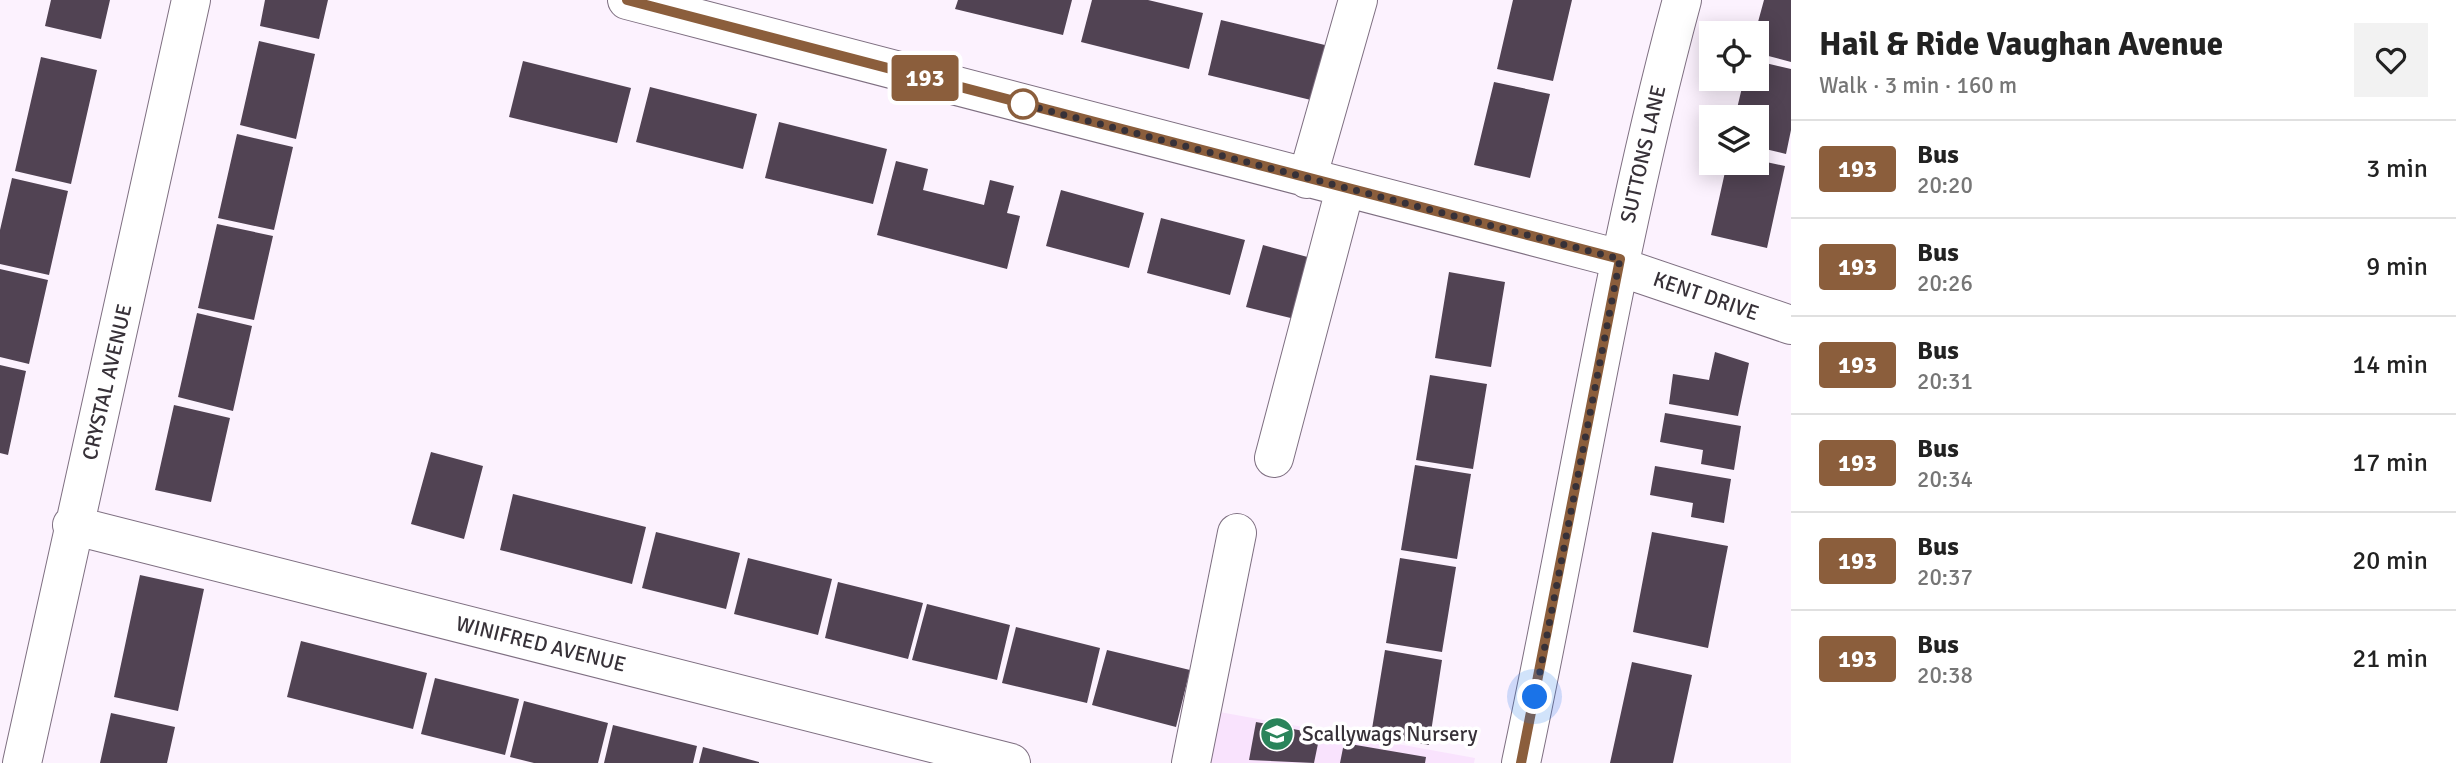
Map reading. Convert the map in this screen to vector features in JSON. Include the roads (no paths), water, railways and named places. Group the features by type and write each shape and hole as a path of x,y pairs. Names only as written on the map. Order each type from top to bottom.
{"street":[{"name":"CRYSTAL AVENUE","path":"22,763 72,525 111,366 191,0"},
{"name":"KENT DRIVE","path":"627,0 1620,263 1791,325"},
{"path":"1307,179 1358,0"},
{"name":"SUTTONS LANE","path":"1521,763 1649,121 1682,0"},
{"path":"1274,458 1345,189"},
{"name":"WINIFRED AVENUE","path":"72,525 1011,763"},
{"path":"1191,763 1237,533"}],"place":[{"name":"Scallywags Nursery","path":"1277,734"}]}
